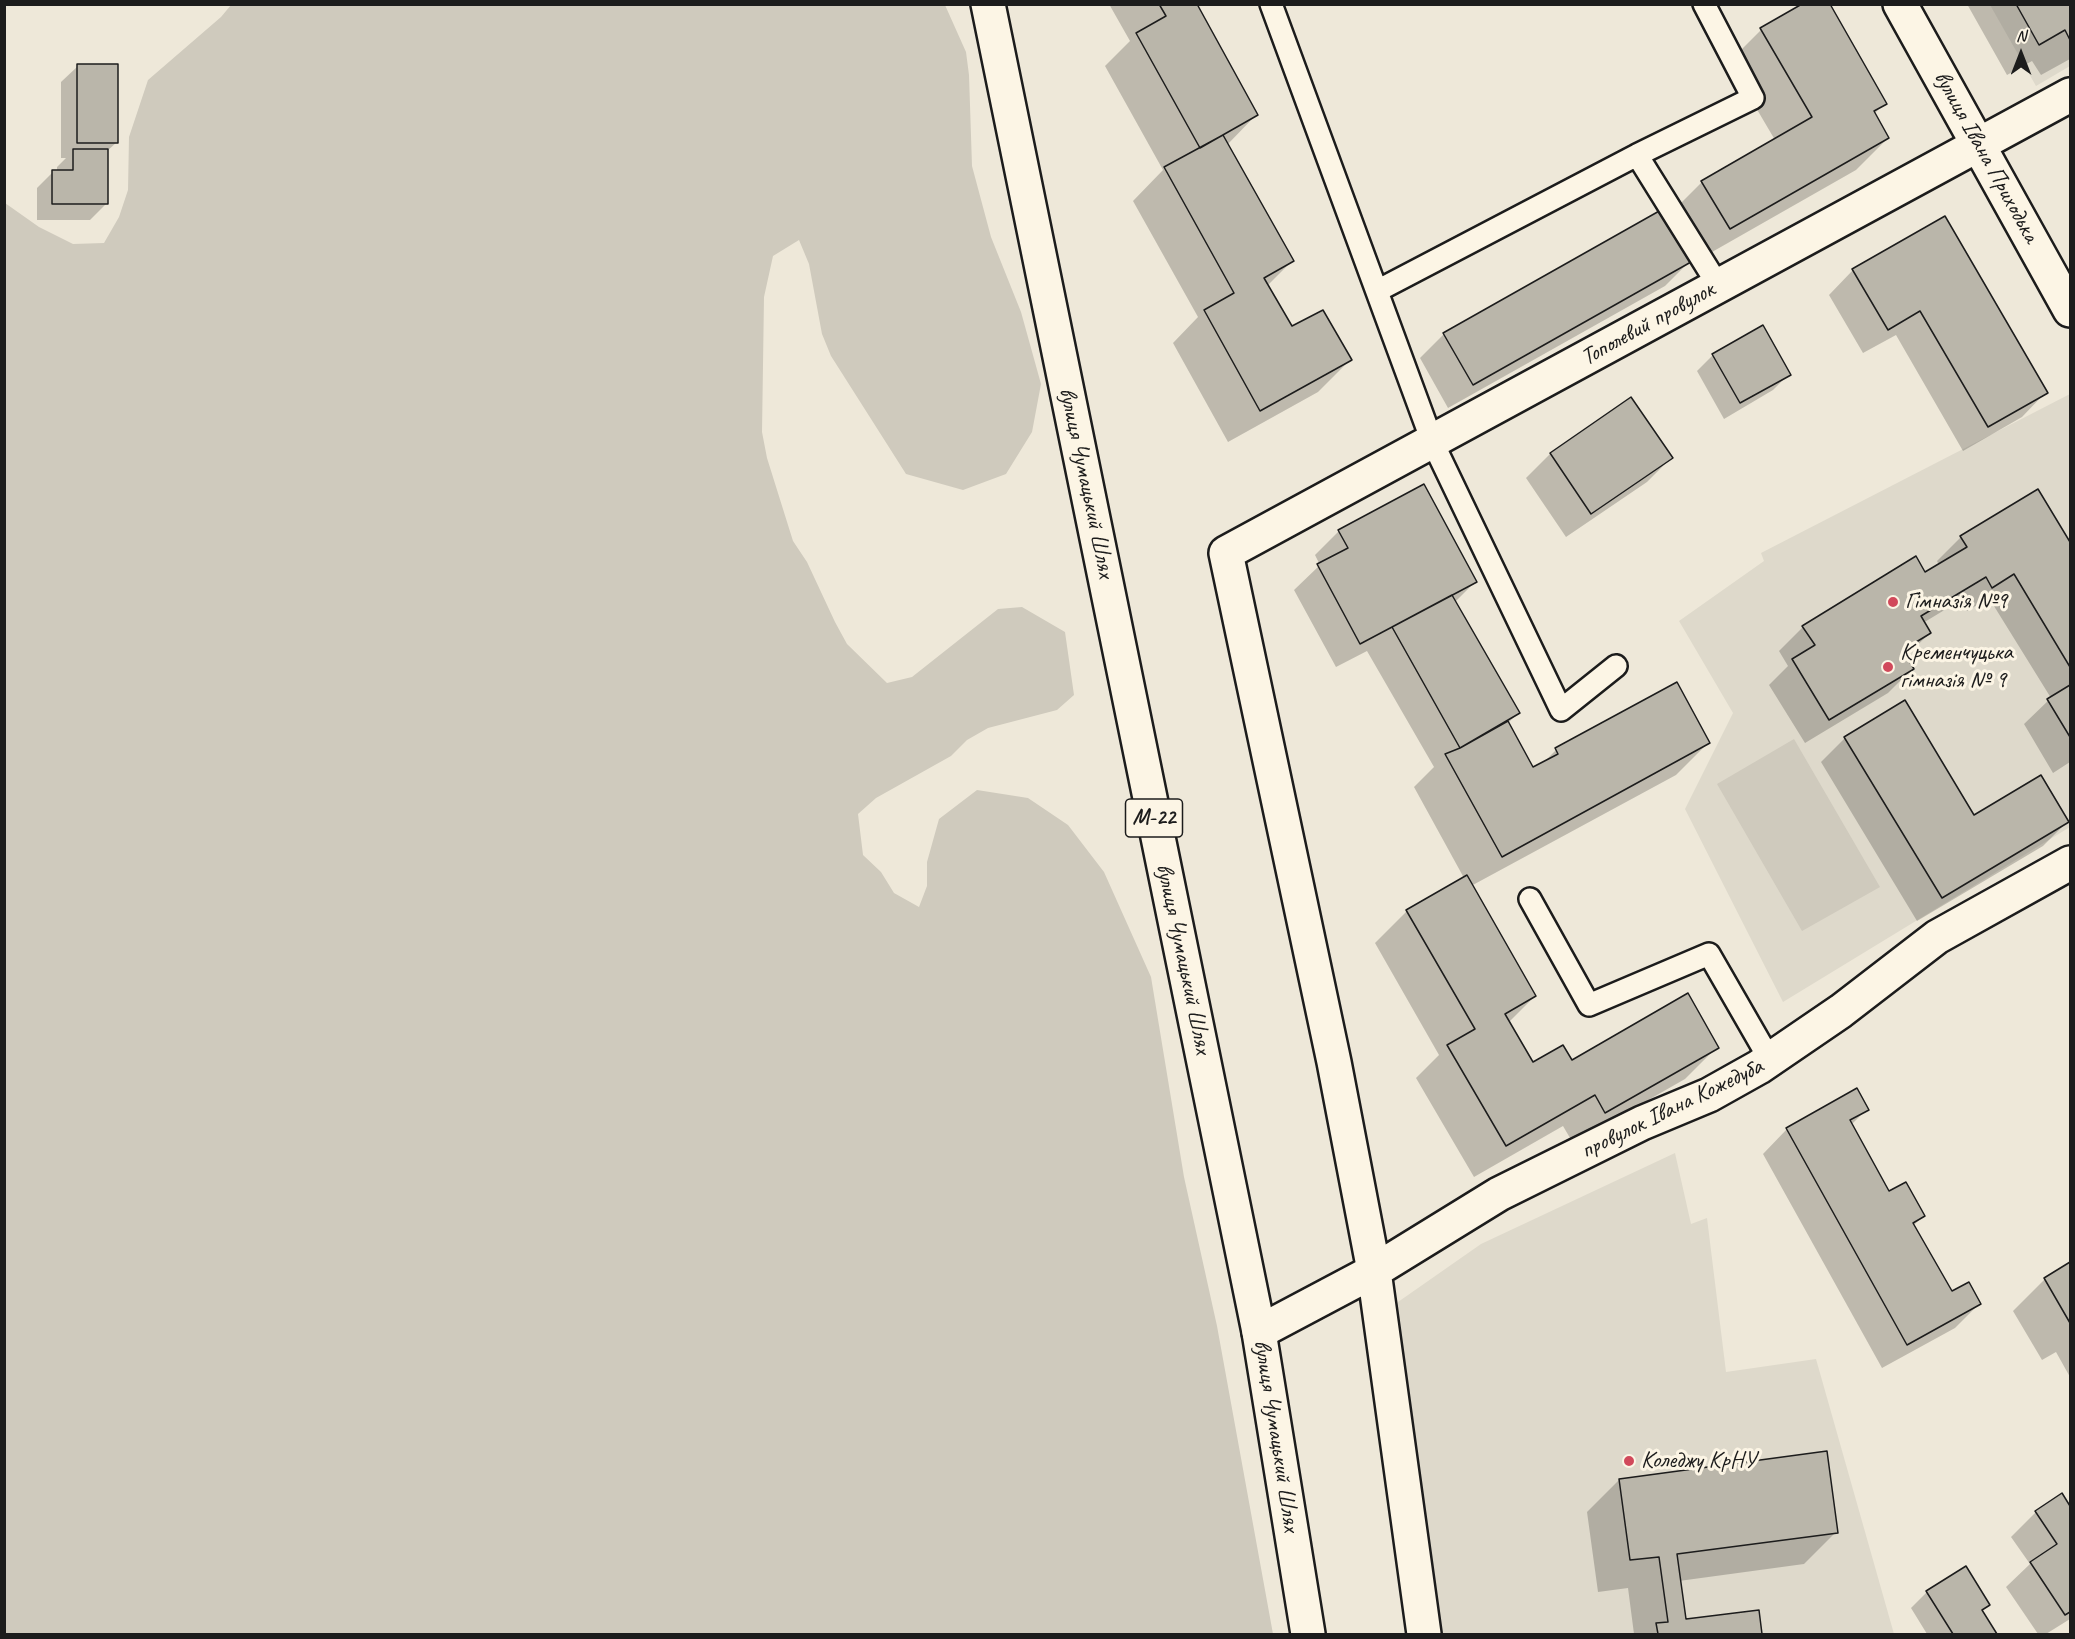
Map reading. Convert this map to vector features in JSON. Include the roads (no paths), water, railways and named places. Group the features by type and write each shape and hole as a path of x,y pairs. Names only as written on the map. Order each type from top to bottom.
{"main road":[{"name":"вулиця Чумацький Шлях","path":"988,4 1259,1332 1308,1635"},
{"name":"вулиця Івана Приходька","path":"1900,4 2070,310"},
{"name":"Тополевий провулок","path":"1374,1271 1334,1062 1226,553 2070,95"},
{"name":"провулок Івана Кожедуба","path":"1259,1332 1374,1271 1499,1194 1642,1123 1709,1095 1770,1060 1841,1011 1937,937 2069,869"},
{"path":"1374,1271 1424,1635"}],"lane":[{"path":"1271,4 1432,441 1561,710 1616,666"},
{"path":"1377,291 1637,155 1753,98 1704,4"},
{"path":"1637,155 1718,285"},
{"path":"1530,899 1590,1005 1709,954 1770,1060"}],"place":[{"name":"Гімназія №9","path":"1893,602"},
{"name":"Кременчуцька гімназія № 9","path":"1888,667"},
{"name":"Коледжу КрНУ","path":"1629,1461"}]}
